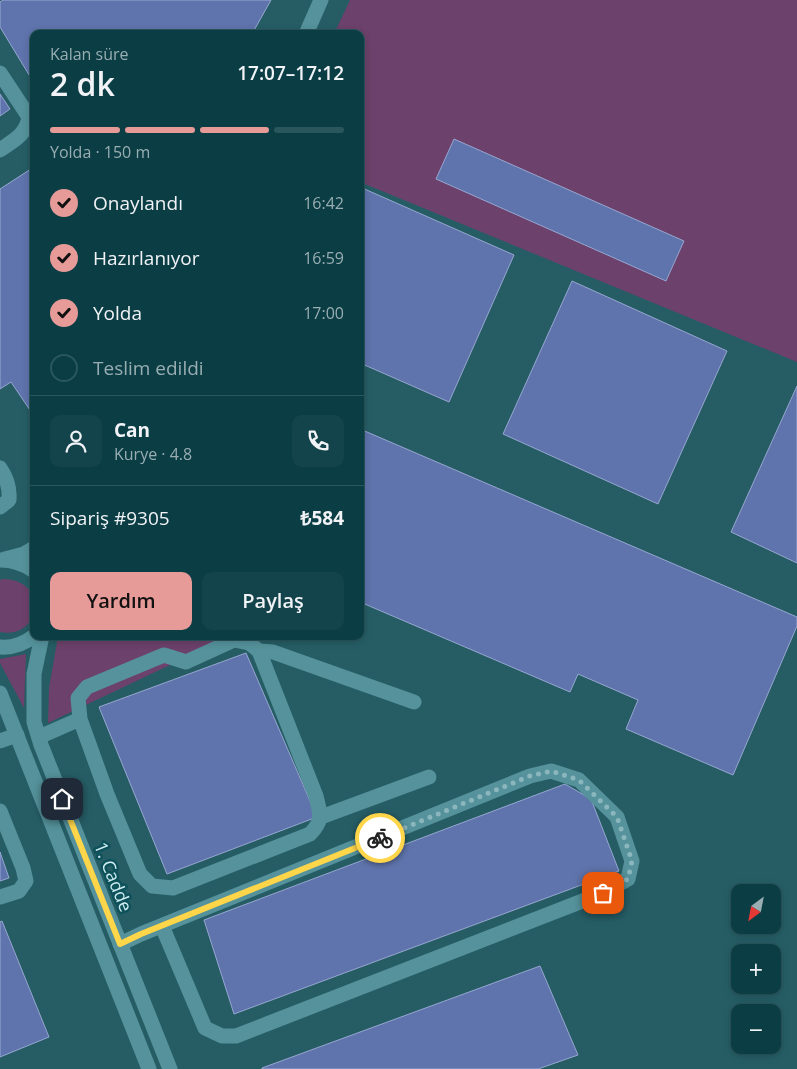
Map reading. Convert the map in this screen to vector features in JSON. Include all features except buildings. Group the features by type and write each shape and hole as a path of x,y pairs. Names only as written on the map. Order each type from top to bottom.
{"street":[{"path":"308,30 321,0"},
{"path":"0,73 29,117 27,128 0,150"},
{"path":"0,468 6,475 10,490 9,500 0,507"},
{"path":"2,560 30,550"},
{"path":"2,560 15,561 30,568"},
{"path":"0,647 8,648 21,644 30,638"},
{"name":"1. Cadde","path":"41,640 34,674 34,722 170,1069"},
{"path":"234,640 250,644 259,651 316,796 321,817 317,827 310,834 173,888 152,886 140,874 108,794 80,719 78,698 87,687 164,655 186,662 234,640"},
{"path":"259,651 273,652 414,702"},
{"name":"1. Cadde","path":"0,693 149,1069"},
{"path":"39,737 80,719"},
{"path":"0,741 17,735"},
{"path":"120,944 141,934 530,776 551,771 579,780 617,817 632,861 628,879 603,893 236,1036 222,1036 205,1028 162,926"},
{"path":"321,817 429,777"},
{"path":"0,811 24,868 26,881 19,890 0,897"}],"shaded area":[{"path":"0,0 797,0 797,1069 0,1069"},
{"path":"350,0 797,0 797,362 364,184 364,30 336,30"},
{"path":"0,580 18,582 30,592 30,620 24,627 14,632 0,632"},
{"path":"57,640 223,640 48,723 49,688"},
{"path":"26,654 24,708 0,663 0,659"}],"way so far":[{"path":"380,838 530,776 551,771 579,780 617,817 632,861 628,879 603,893"}],"route":[{"path":"62,799 120,944 380,838"}]}
